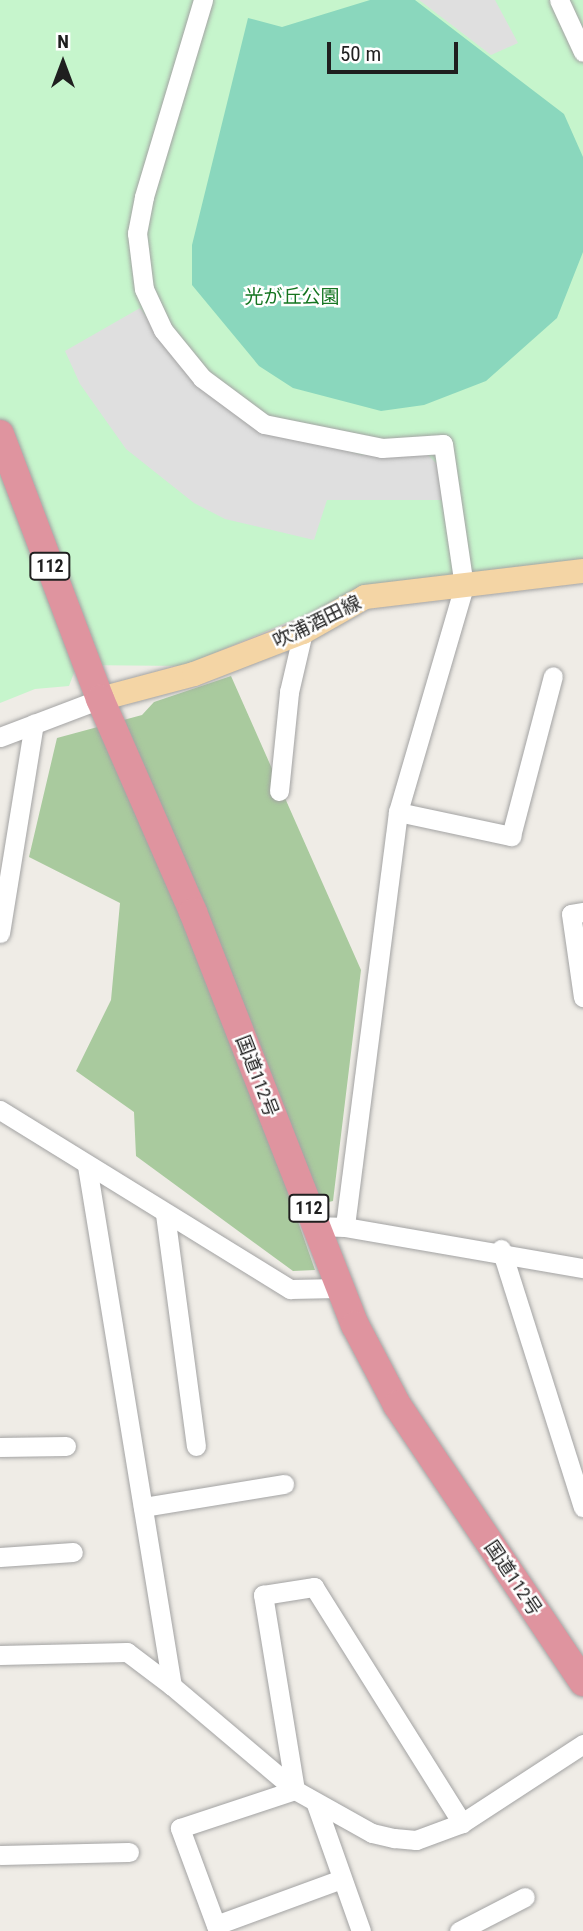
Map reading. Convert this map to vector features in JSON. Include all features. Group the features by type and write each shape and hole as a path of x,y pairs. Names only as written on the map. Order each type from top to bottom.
{"highway":[{"name":"国道112号","path":"0,434 100,699 339,1288 397,1405 583,1682"}],"main road":[{"name":"吹浦酒田線","path":"100,699 194,674 303,632 365,597 580,574"}],"street":[{"path":"203,0 137,233 144,289 163,331 202,378 264,424 382,448 443,444 464,586 398,811 345,1227"},
{"path":"559,0 583,52"},
{"path":"279,791 289,692 303,632"},
{"path":"398,811 511,836 553,676"},
{"path":"0,737 100,699"},
{"path":"0,933 34,724"},
{"path":"583,912 571,914 583,997"},
{"path":"0,1110 290,1289 339,1288"},
{"path":"87,1166 172,1686"},
{"path":"165,1214 196,1446"},
{"path":"316,1226 345,1227 501,1249 583,1268"},
{"path":"501,1249 583,1507"},
{"path":"0,1447 66,1446"},
{"path":"143,1507 284,1484"},
{"path":"0,1557 73,1552"},
{"path":"295,1790 263,1595 314,1587 462,1823"},
{"path":"0,1655 127,1652 172,1686 295,1790 316,1804 394,1838 416,1840 462,1823 583,1744"},
{"path":"295,1790 180,1828 217,1928 342,1879"},
{"path":"316,1804 361,1931"},
{"path":"0,1855 130,1852"},
{"path":"459,1931 525,1897"}],"green space":[{"name":"光が丘公園","path":"0,0 583,0 583,560 359,592 184,666 77,665 69,686 35,689 0,703"},
{"path":"370,0 415,0 564,114 583,157 583,252 557,318 486,381 424,405 381,411 293,388 259,366 192,285 192,245 248,18 282,27"},
{"path":"231,676 361,970 333,1201 294,1210 315,1270 293,1271 136,1156 134,1112 76,1071 111,1000 120,903 29,857 57,738 142,715 154,702"}],"shaded area":[{"path":"419,0 495,0 518,43 491,55"},
{"path":"140,308 188,374 246,423 362,455 426,453 437,464 442,500 327,500 314,540 225,519 194,503 126,449 80,384 65,351"}]}
